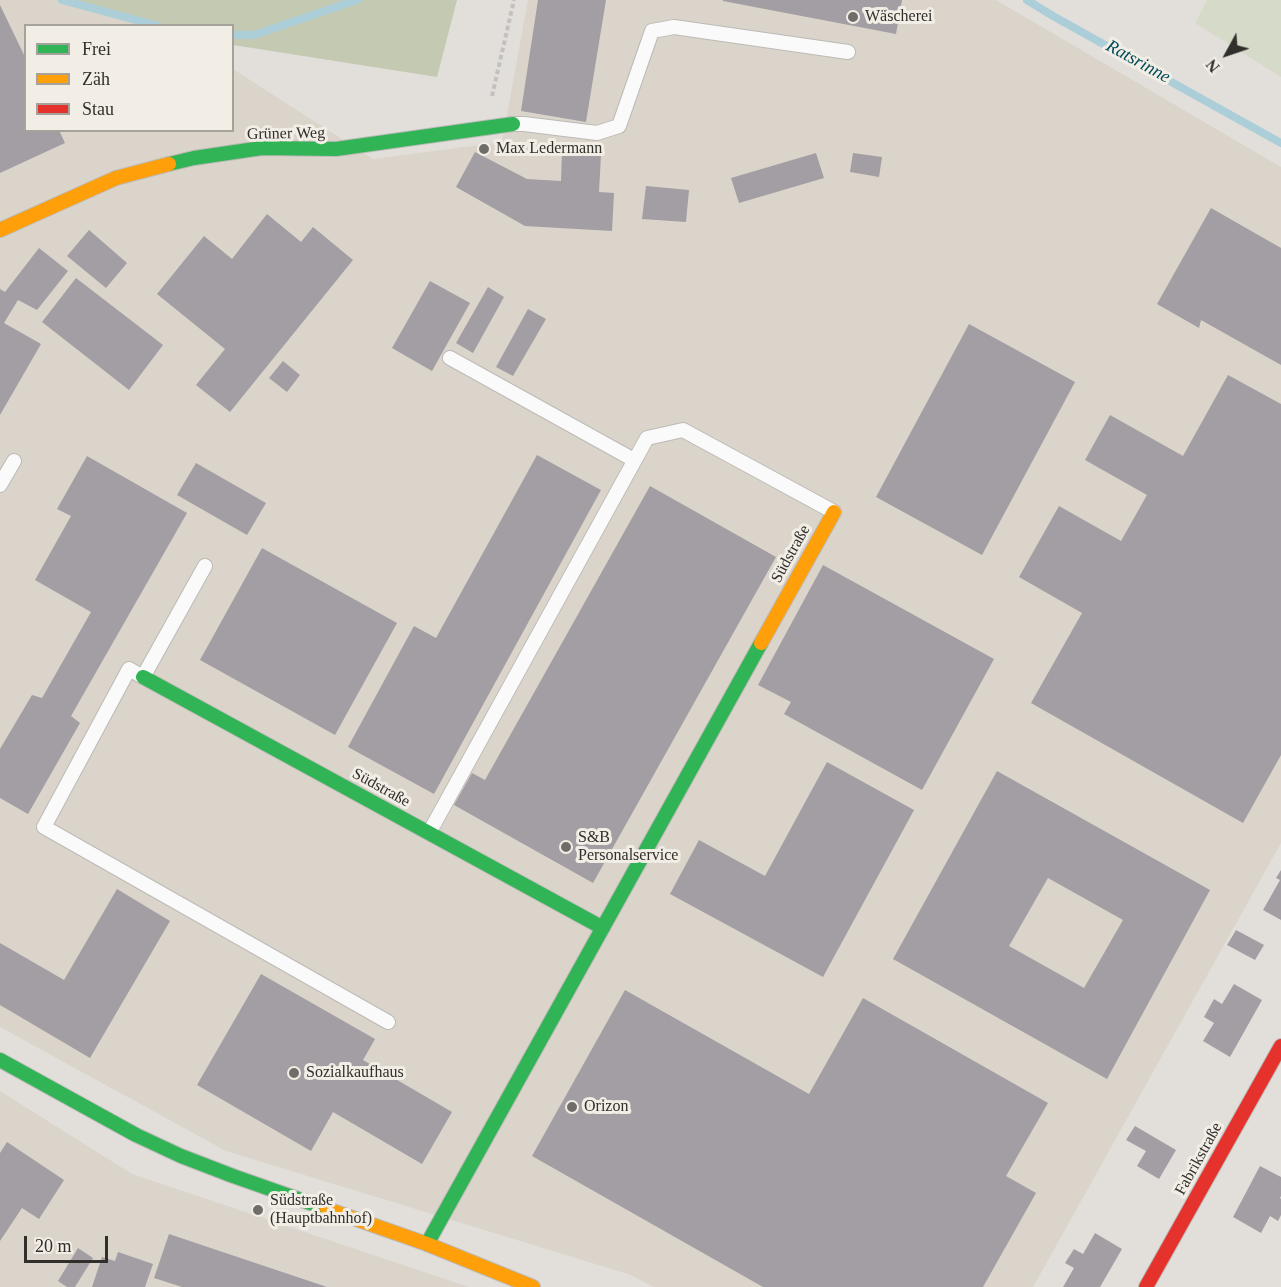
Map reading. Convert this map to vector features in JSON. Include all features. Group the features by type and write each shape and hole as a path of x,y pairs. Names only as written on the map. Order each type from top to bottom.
{"street":[{"name":"Grüner Weg","path":"0,230 116,178 194,158 262,148 336,149 513,124"},
{"name":"Südstraße","path":"428,1244 834,512"},
{"name":"Südstraße","path":"143,676 603,928"},
{"name":"Fabrikstraße","path":"1146,1287 1281,1046"},
{"path":"0,1060 136,1135 181,1156 428,1244 533,1287"}],"lane":[{"path":"513,124 524,123 597,133 619,126 652,31 674,27 848,52"},
{"path":"450,358 634,460"},
{"path":"429,833 646,438 683,430 834,512"},
{"path":"0,485 14,461"},
{"path":"205,566 143,676 129,669 44,827 388,1022"}],"path":[{"path":"482,128 495,85 514,0"}],"shaded area":[{"path":"0,0 74,0 146,24 24,24 24,132 234,132 234,70 373,159 502,142 528,0 996,0 1281,167 1281,843 1033,1287 654,1287 628,1274 226,1151 0,1027"},
{"path":"0,1091 132,1174 469,1287 0,1287"}],"green space":[{"path":"74,0 457,0 437,77 234,45 234,24 146,24"},
{"path":"1207,0 1281,0 1281,77 1195,23"}],"building":[{"path":"538,0 606,0 586,122 521,111"},
{"name":"Wäscherei","path":"723,0 902,0 896,34"},
{"path":"0,5 24,55 24,132 60,132 65,143 0,173"},
{"path":"475,152 527,179 561,181 562,152 601,155 599,192 614,193 612,231 525,226 456,187"},
{"path":"816,153 824,178 739,203 731,178"},
{"path":"853,153 882,157 879,177 850,172"},
{"path":"646,186 689,190 686,222 642,219"},
{"path":"1211,208 1281,248 1281,365 1201,320 1199,328 1157,304"},
{"path":"267,214 301,242 313,227 353,260 230,412 196,385 225,349 157,294 204,236 232,259"},
{"path":"89,230 127,263 106,288 67,256"},
{"path":"39,248 68,271 37,310 18,300 4,323 41,344 0,415 0,289 5,292"},
{"path":"76,278 163,345 129,390 42,322"},
{"path":"430,281 470,303 432,371 392,348"},
{"path":"488,287 504,297 473,353 456,343"},
{"path":"528,309 546,319 513,376 496,367"},
{"path":"969,324 1075,382 982,555 876,497"},
{"path":"283,361 300,375 287,392 269,378"},
{"path":"1228,375 1281,404 1281,755 1243,823 1031,703 1082,613 1019,577 1059,506 1121,541 1147,495 1085,460 1110,415 1183,456"},
{"path":"537,455 601,490 434,794 348,747 414,626 436,638"},
{"path":"87,456 187,513 71,716 80,723 28,814 0,798 0,749 32,695 42,698 91,612 35,580 71,516 57,509"},
{"path":"196,463 266,503 247,535 177,495"},
{"path":"650,486 776,557 593,883 454,805 472,773 485,780"},
{"path":"262,548 397,623 335,735 200,660"},
{"path":"823,565 994,659 922,790 784,714 791,702 758,685"},
{"path":"827,762 914,810 823,977 670,894 699,840 765,876"},
{"path":"997,771 1210,890 1107,1079 893,959","holes":["1048,878 1123,920 1084,988 1009,946"]},
{"path":"1281,870 1281,920 1263,910 1280,880 1276,878"},
{"path":"117,889 170,921 90,1058 0,1005 0,943 64,980"},
{"path":"1236,930 1264,945 1255,960 1227,945"},
{"name":"Sozialkaufhaus","path":"261,974 375,1039 363,1060 452,1112 422,1164 333,1112 311,1151 197,1085"},
{"path":"1234,984 1262,1000 1230,1057 1203,1041 1214,1023 1204,1017 1214,999 1222,1004"},
{"path":"625,990 809,1094 863,998 1048,1103 1006,1176 1036,1193 983,1287 763,1287 532,1156"},
{"path":"1135,1126 1176,1150 1159,1179 1137,1166 1146,1151 1126,1140"},
{"path":"7,1142 64,1180 39,1219 22,1208 0,1241 0,1153"},
{"path":"1260,1166 1281,1177 1281,1215 1278,1221 1270,1216 1261,1233 1233,1217"},
{"path":"1095,1233 1122,1249 1100,1287 1063,1287 1074,1268 1065,1263 1074,1249 1083,1254"},
{"path":"169,1234 327,1287 182,1287 154,1278"},
{"path":"78,1248 93,1258 75,1287 67,1287 58,1281"},
{"path":"118,1252 153,1264 145,1287 92,1287 102,1257 115,1261"}],"waterway":[{"name":"Ratsrinne","path":"62,0 151,24"},
{"name":"Ratsrinne","path":"234,35 254,35 357,0"},
{"name":"Ratsrinne","path":"1027,0 1281,143"}],"traffic: fast":[{"path":"169,164 262,148 336,149 513,124"},
{"path":"427,1244 761,643"},
{"path":"143,677 603,928"},
{"path":"0,1060 136,1135 181,1156 327,1209"}],"traffic: slow":[{"path":"0,230 116,178 169,164"},
{"path":"761,643 834,512"},
{"path":"327,1209 427,1244 533,1287"}],"traffic: jam":[{"path":"1146,1287 1281,1046"}],"place":[{"name":"Wäscherei","path":"853,17"},
{"name":"Max Ledermann","path":"484,149"},
{"name":"S&B Personalservice","path":"566,847"},
{"name":"Sozialkaufhaus","path":"294,1073"},
{"name":"Orizon","path":"572,1107"},
{"name":"Südstraße (Hauptbahnhof)","path":"258,1210"}]}
